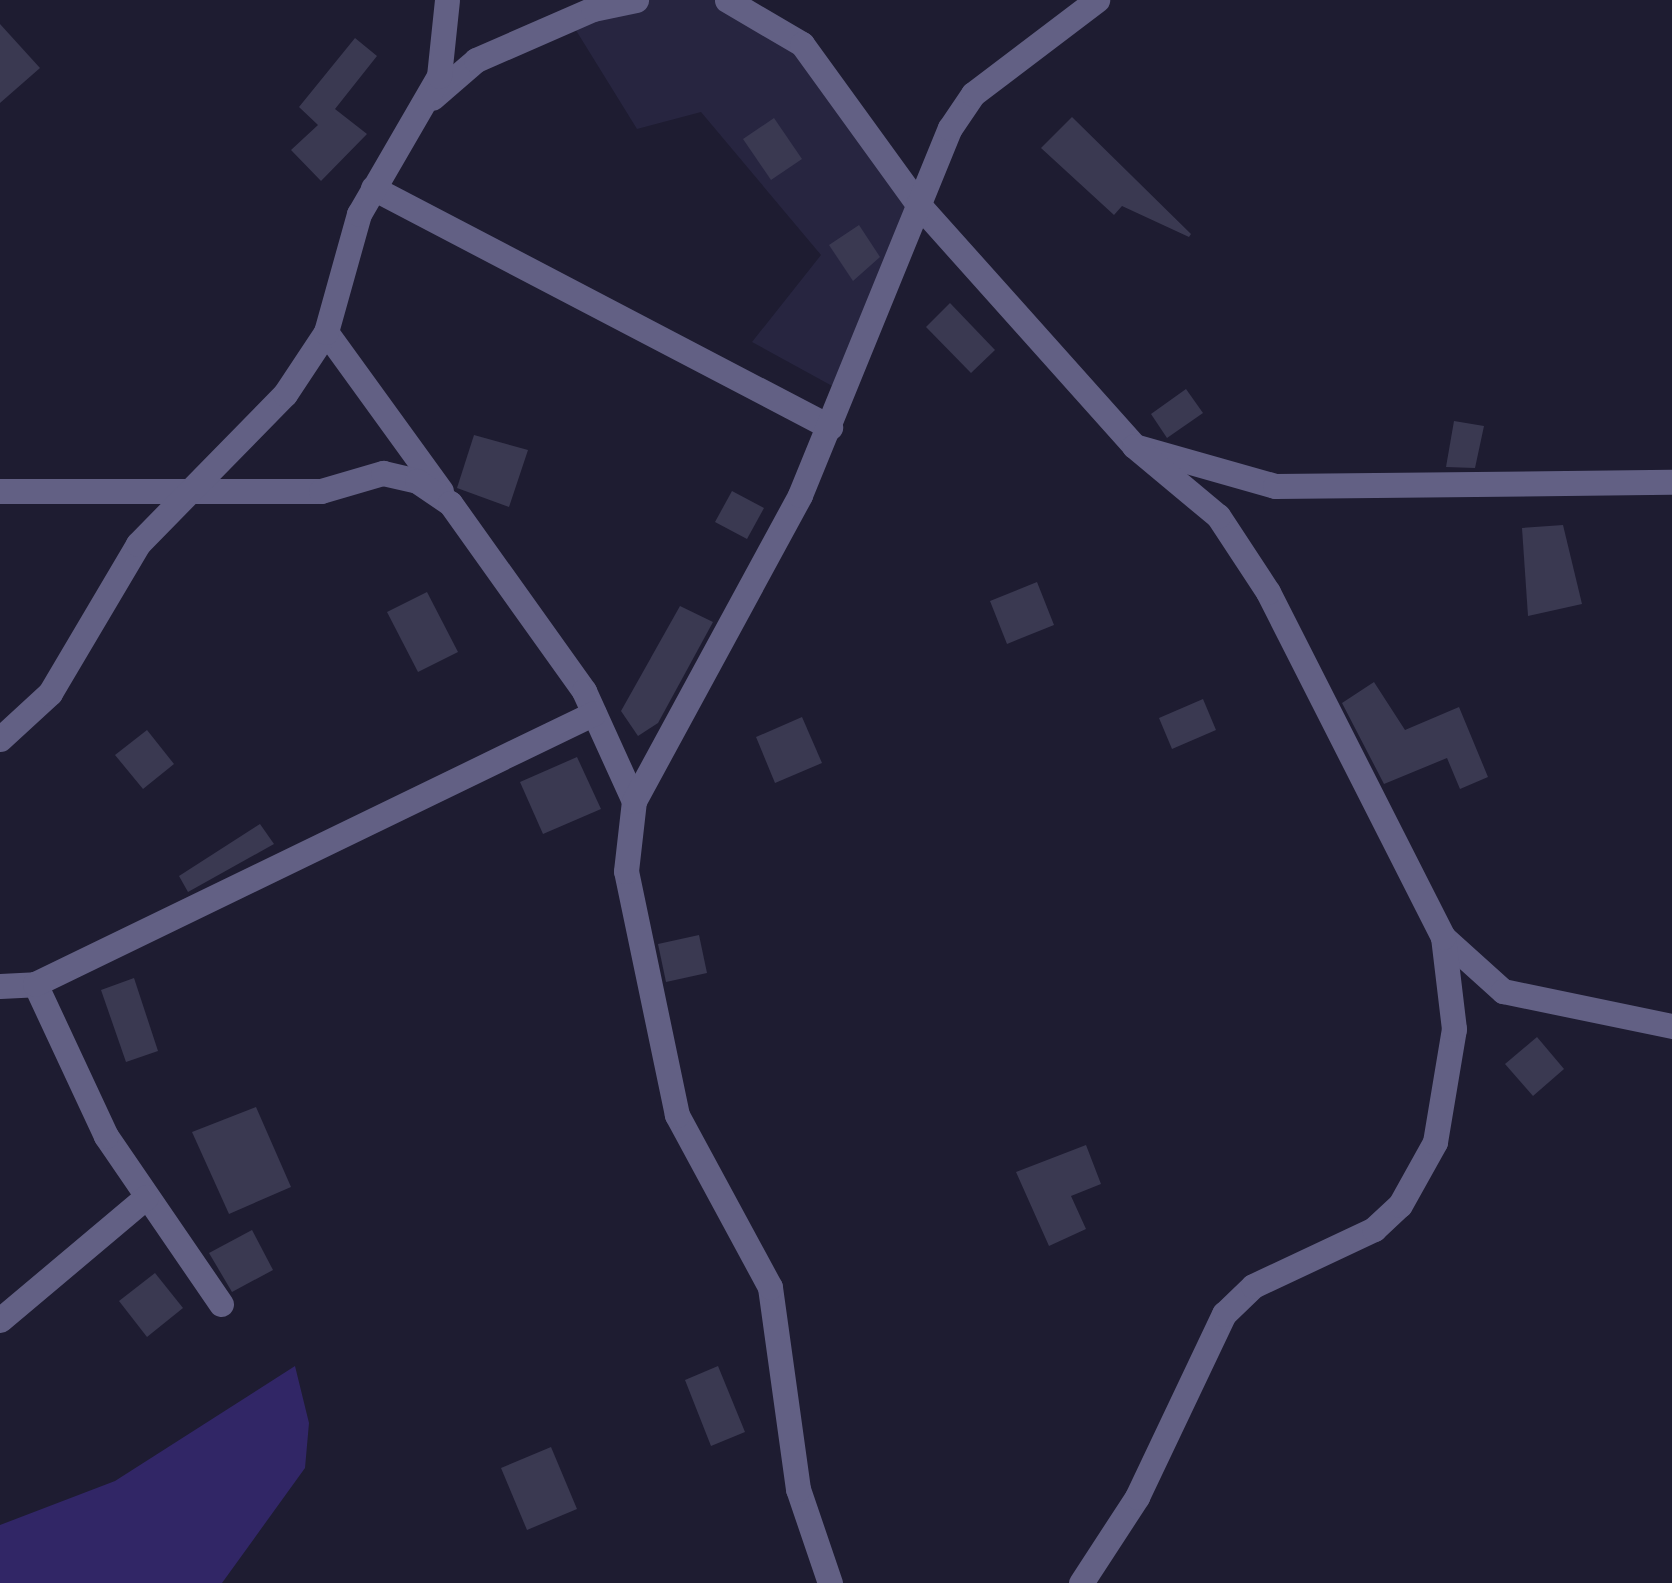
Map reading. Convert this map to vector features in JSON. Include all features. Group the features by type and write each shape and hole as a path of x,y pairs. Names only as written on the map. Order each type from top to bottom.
{"street":[{"path":"0,739 50,693 138,544 182,492 286,394 326,332 374,188 439,76 447,0"},
{"path":"421,107 476,60 636,0"},
{"path":"728,0 802,44 918,204 1134,446 1218,516 1268,592 1443,937 1454,1029 1427,1158 1374,1230 1253,1286 1224,1314 1137,1496 1081,1583"},
{"path":"830,1583 798,1489 770,1287 677,1114 626,870 634,801 745,609 830,427 918,204 973,94 1097,0"},
{"path":"374,188 830,427"},
{"path":"326,332 450,503 594,713 634,801"},
{"path":"1134,446 1275,486 1612,490 1672,482"},
{"path":"0,491 321,491 383,473 450,503"},
{"path":"0,986 35,984 594,713"},
{"path":"1443,937 1503,991 1672,1026"},
{"path":"35,984 106,1136 221,1304"},
{"path":"0,1320 146,1197"}],"shaded area":[{"path":"636,0 727,0 802,44 918,204 845,393 752,342 821,255 701,112 637,129 569,19"},
{"path":"295,1366 309,1423 305,1468 222,1583 0,1583 0,1525 115,1481"}],"building":[{"path":"0,24 40,68 0,103"},
{"path":"355,38 377,56 335,109 367,134 321,181 291,150 318,125 299,107"},
{"path":"1072,117 1191,234 1189,237 1122,206 1114,215 1041,148"},
{"path":"774,118 802,159 771,180 743,139"},
{"path":"859,225 880,257 853,281 829,245"},
{"path":"950,303 995,350 971,373 926,327"},
{"path":"1186,389 1203,413 1167,438 1151,414"},
{"path":"1454,421 1484,426 1475,468 1446,467"},
{"path":"474,435 528,450 509,507 457,488"},
{"path":"732,491 764,508 747,539 715,522"},
{"path":"1563,525 1582,604 1528,616 1522,528"},
{"path":"1037,582 1054,625 1007,644 990,601"},
{"path":"427,592 458,652 418,672 387,612"},
{"path":"680,606 713,622 658,723 638,736 621,711"},
{"path":"1374,682 1405,730 1459,707 1488,777 1460,789 1447,758 1384,784 1342,703"},
{"path":"1203,699 1216,730 1172,749 1159,718"},
{"path":"802,717 822,763 775,783 756,737"},
{"path":"147,730 174,764 143,789 115,755"},
{"path":"577,757 601,809 543,834 520,782"},
{"path":"260,824 274,844 188,892 179,876"},
{"path":"699,935 707,973 666,982 658,944"},
{"path":"134,978 158,1051 126,1062 101,990"},
{"path":"1537,1037 1564,1069 1533,1096 1505,1064"},
{"path":"256,1107 291,1187 229,1214 192,1132"},
{"path":"1086,1145 1101,1184 1071,1196 1086,1229 1049,1246 1016,1172"},
{"path":"252,1230 273,1270 232,1292 209,1253"},
{"path":"155,1273 183,1308 147,1337 119,1301"},
{"path":"718,1366 745,1432 711,1446 685,1380"},
{"path":"551,1447 577,1509 527,1530 501,1468"}]}
